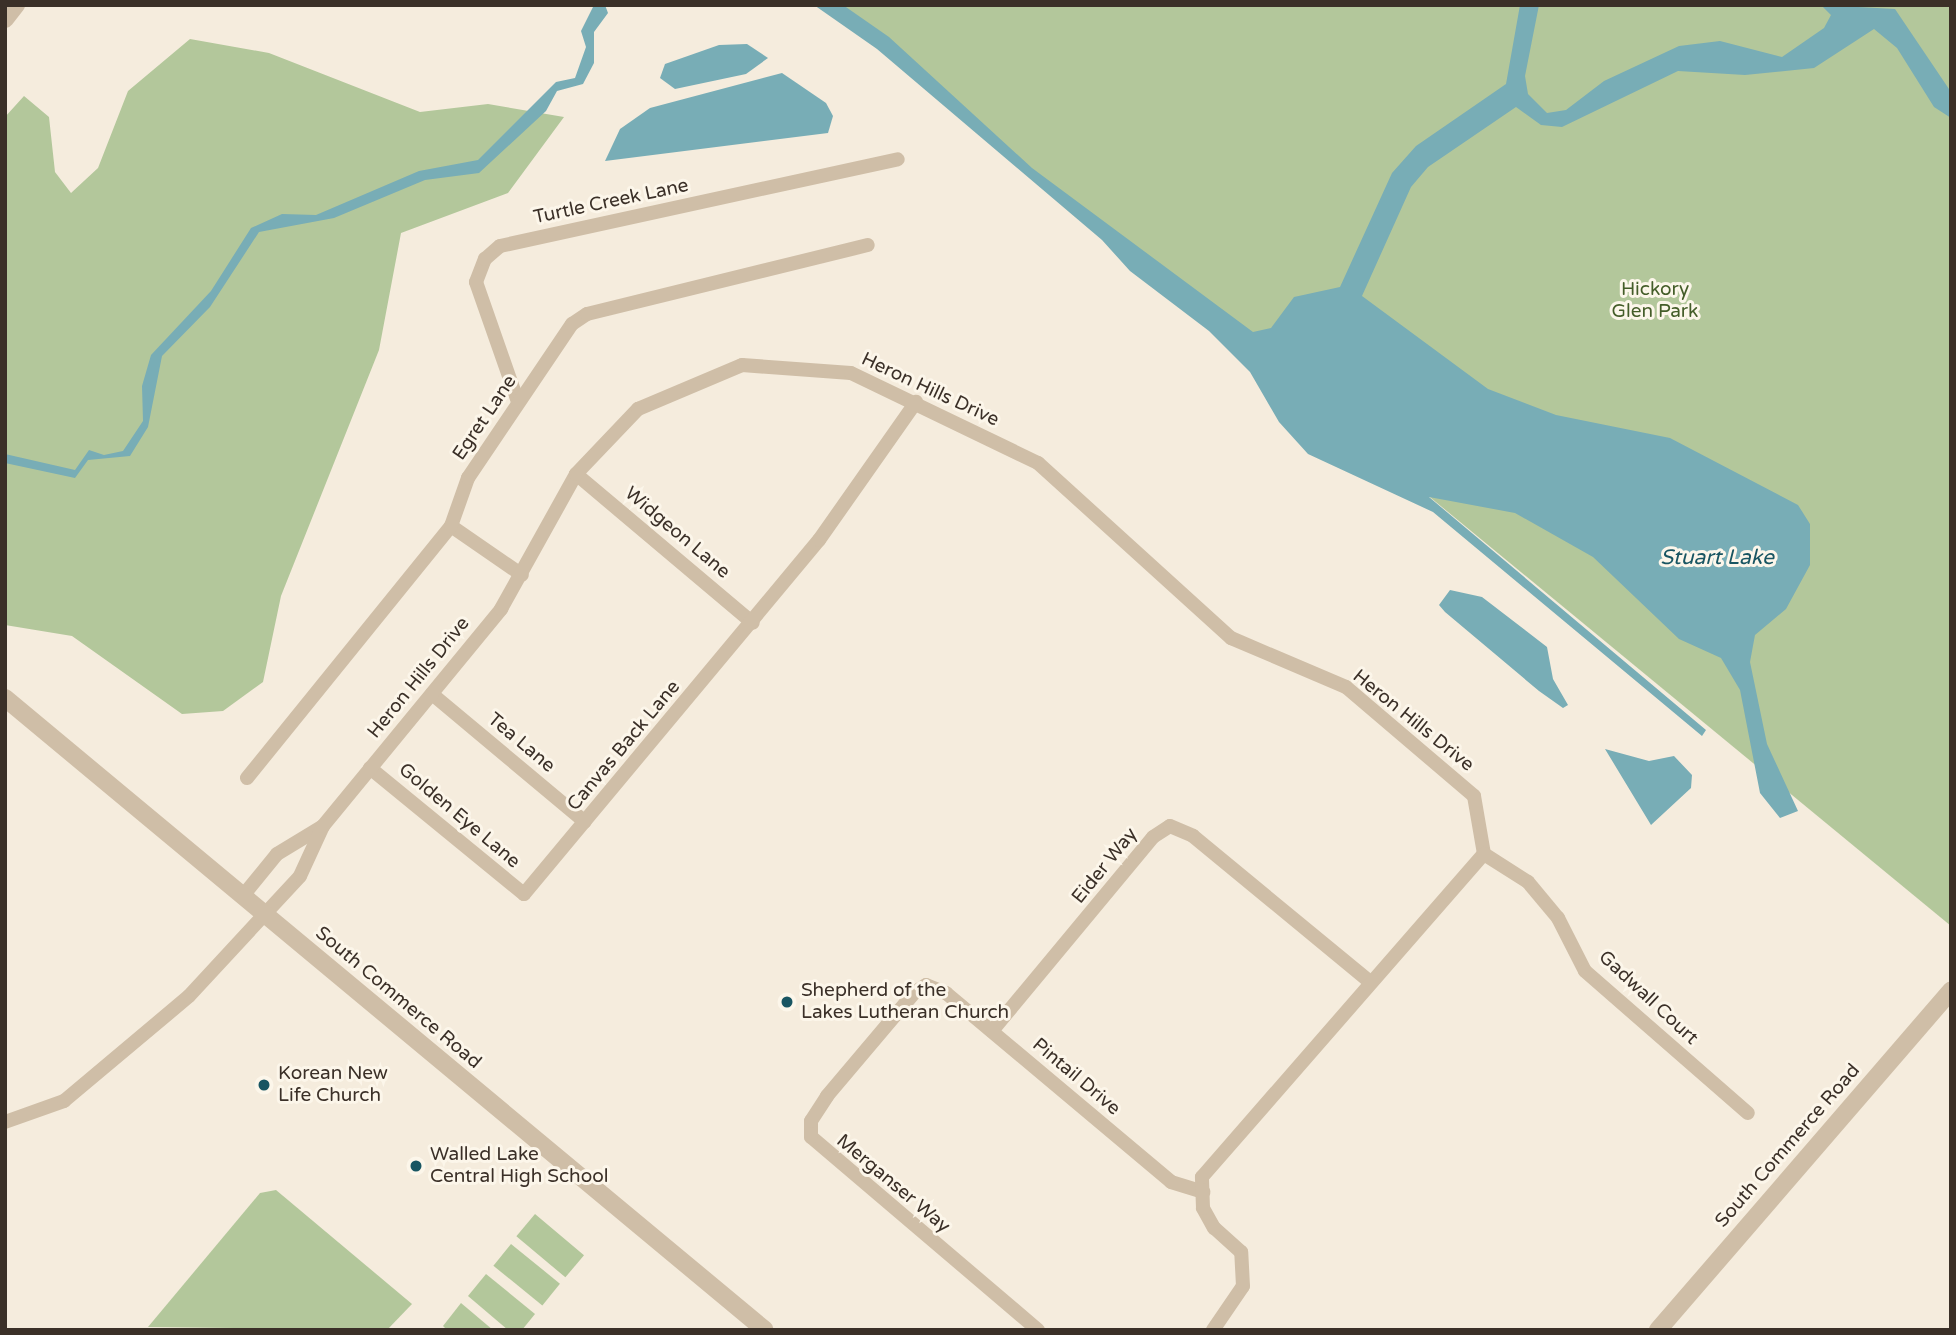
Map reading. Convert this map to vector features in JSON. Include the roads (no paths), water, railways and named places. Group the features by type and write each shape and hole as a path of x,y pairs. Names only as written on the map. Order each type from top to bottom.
{"street":[{"path":"5,19 16,5"},
{"name":"Turtle Creek Lane","path":"518,402 477,282 485,259 500,246 898,159"},
{"name":"Egret Lane","path":"247,778 451,526 468,478 572,324 587,314 868,245"},
{"name":"Heron Hills Drive","path":"5,1122 64,1101 130,1051 300,876 323,826 432,694 522,575 576,474 638,409 742,365 851,373 1038,463 1231,638 1321,674 1370,705 1474,796 1479,858"},
{"name":"Canvas Back Lane","path":"524,894 752,623 916,402"},
{"name":"Widgeon Lane","path":"576,474 752,623"},
{"path":"451,526 522,575"},
{"name":"Tea Lane","path":"432,694 585,822"},
{"name":"South Commerce Road","path":"8,705 265,914 765,1330"},
{"name":"Golden Eye Lane","path":"370,768 524,894"},
{"name":"Eider Way","path":"992,1031 1153,837 1170,825 1194,836 1369,981"},
{"name":"Heron Hills Drive","path":"242,897 277,854 323,826"},
{"path":"1213,1330 1243,1286 1241,1252 1214,1228 1203,1192 1202,1177 1369,981 1479,858"},
{"name":"Gadwall Court","path":"1479,858 1528,882 1558,918 1585,971 1748,1113"},
{"name":"Pintail Drive","path":"926,985 946,993 1171,1182 1203,1192"},
{"name":"Merganser Way","path":"926,985 827,1096 811,1121 811,1138 1038,1330"},
{"name":"South Commerce Road","path":"1658,1330 1951,990"}],"water":[{"path":"594,5 605,5 608,13 594,32 594,63 583,84 557,91 546,111 479,173 425,180 334,218 259,232 210,307 162,356 148,427 130,456 88,460 75,478 5,463 5,454 75,470 89,450 104,455 123,451 143,421 142,386 151,355 211,291 251,228 282,214 316,215 419,171 478,160 556,82 575,78 586,47 581,31"},
{"name":"Stuart Lake","path":"814,5 843,5 889,37 1032,168 1253,332 1271,328 1294,297 1340,287 1392,173 1416,146 1506,84 1520,5 1539,5 1525,76 1528,94 1547,113 1566,110 1604,81 1679,46 1720,41 1782,57 1824,28 1831,15 1821,5 1895,9 1951,92 1951,118 1934,107 1897,48 1874,29 1814,68 1745,75 1678,71 1562,127 1541,125 1516,107 1428,167 1411,187 1362,296 1488,389 1556,415 1670,438 1798,505 1810,524 1810,565 1786,609 1755,635 1750,662 1767,744 1798,811 1780,818 1760,793 1740,690 1721,658 1679,639 1593,557 1515,513 1429,497 1706,730 1702,736 1433,512 1308,454 1279,422 1250,372 1209,331 1130,271 1102,240 877,49"},
{"path":"747,44 768,58 746,74 675,89 660,78 665,64 719,45"},
{"path":"782,73 826,103 833,116 828,133 605,161 620,129 650,108"},
{"path":"1450,590 1482,597 1547,647 1553,679 1568,705 1563,708 1539,691 1445,612 1439,605"},
{"path":"1605,749 1649,761 1674,756 1692,775 1691,788 1651,825"}],"place":[{"name":"Shepherd of the Lakes Lutheran Church","path":"787,1002"},
{"name":"Korean New Life Church","path":"264,1085"},
{"name":"Walled Lake Central High School","path":"416,1166"}],"park label":[{"name":"Hickory Glen Park","path":"1655,301"}]}
